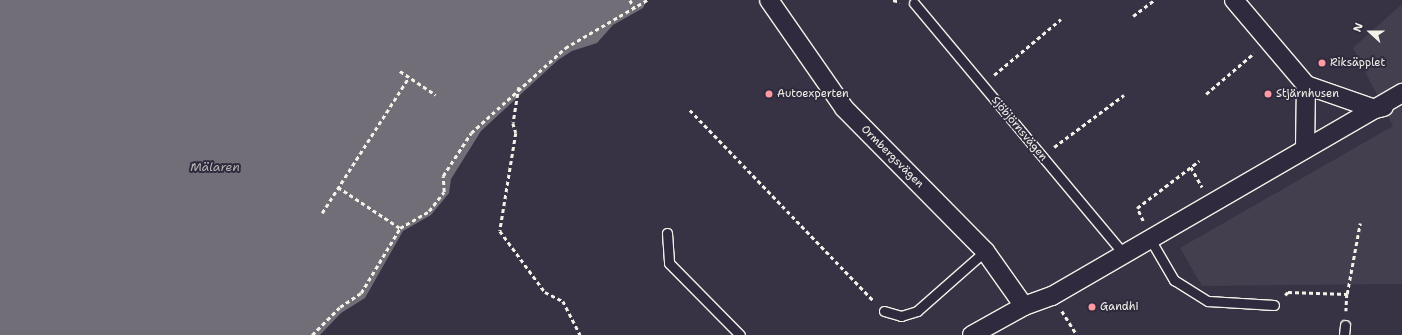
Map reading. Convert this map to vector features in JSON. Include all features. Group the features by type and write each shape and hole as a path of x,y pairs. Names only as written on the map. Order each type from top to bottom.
{"street":[{"name":"Ormbergsvägen","path":"769,0 844,108 985,251 1024,306"},
{"path":"1234,0 1306,85 1375,109 1402,103"},
{"path":"1305,149 1306,85"},
{"path":"972,335 1024,306 1052,296 1402,93"}],"lane":[{"name":"Sjöbjörnsvägen","path":"914,4 1124,254"},
{"path":"667,233 669,263 740,335"},
{"path":"1150,239 1174,280 1208,301 1274,305"},
{"path":"884,311 901,316 917,311 985,251"},
{"path":"1344,335 1345,325"}],"path":[{"path":"630,0 634,7"},
{"path":"312,335 340,307 361,292 400,228 429,211 444,192 443,176 471,133 519,86 565,48 647,0"},
{"path":"1133,16 1154,0"},
{"path":"982,85 1061,19"},
{"path":"1206,94 1268,41"},
{"path":"400,71 436,95"},
{"path":"322,213 409,77"},
{"path":"519,86 516,96 513,123 516,133 500,231 545,292 563,301 580,335"},
{"path":"1043,156 1124,96"},
{"path":"690,110 884,311"},
{"path":"1150,239 1137,208 1199,161"},
{"path":"1191,167 1203,188"},
{"path":"338,188 400,228"},
{"path":"1345,325 1347,294 1360,223"},
{"path":"1274,305 1288,292 1347,294"},
{"path":"1060,309 1077,335"}],"shaded area":[{"path":"1402,4 1402,284 1202,286 1180,248 1393,126 1353,48"}],"water":[{"name":"Mälaren","path":"0,0 647,0 643,8 613,25 597,43 572,51 558,60 481,131 451,179 449,193 431,215 403,231 365,298 341,313 320,335 0,335"}],"place":[{"name":"Riksäpplet","path":"1322,63"},
{"name":"Autoexperten","path":"769,94"},
{"name":"Stjärnhusen","path":"1268,94"},
{"name":"Gandhi","path":"1092,307"}]}
